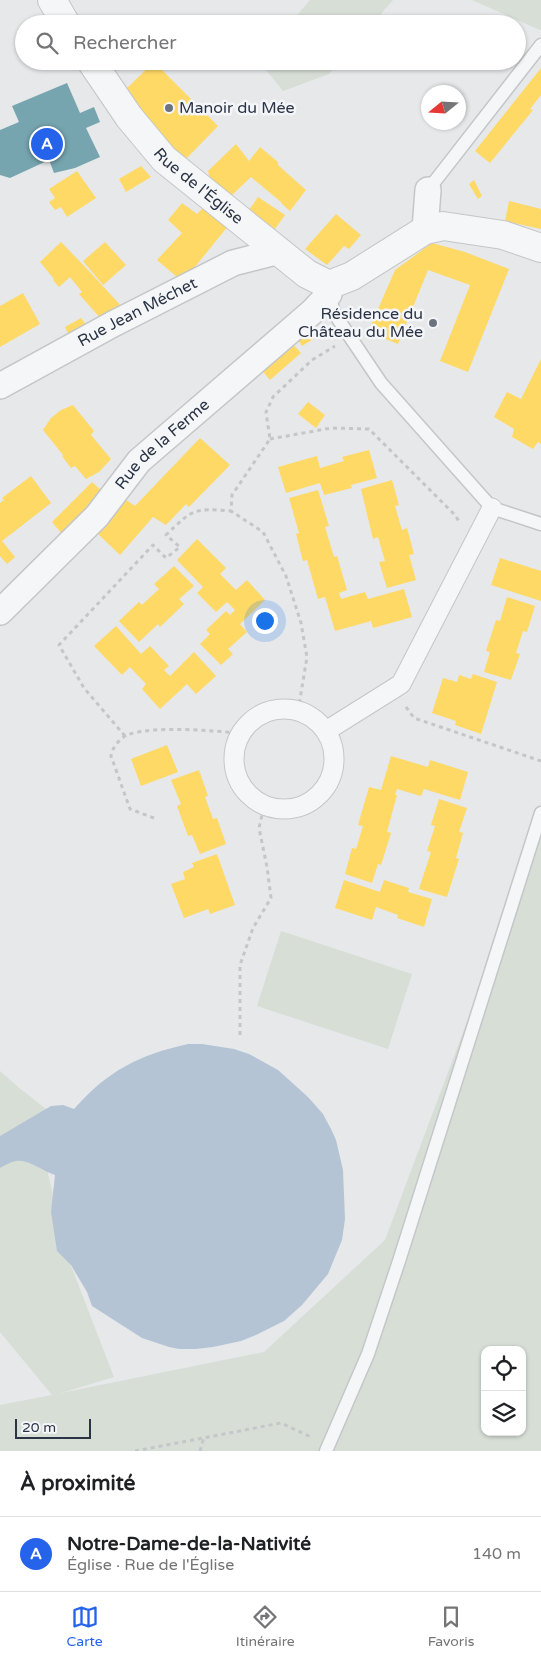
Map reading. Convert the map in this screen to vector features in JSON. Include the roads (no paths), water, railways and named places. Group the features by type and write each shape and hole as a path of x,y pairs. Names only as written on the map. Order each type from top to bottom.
{"street":[{"path":"52,0 61,15"},
{"name":"Rue de l'Église","path":"97,70 130,117 164,159 329,290"},
{"path":"426,230 428,190"},
{"path":"329,290 426,230 443,226 502,235 541,248"},
{"name":"Rue Jean Méchet","path":"0,386 113,324 233,263 280,251"},
{"name":"Rue de la Ferme","path":"0,612 97,516 139,461 312,312 329,290"},
{"path":"326,731 401,684 492,508"},
{"path":"276,709 290,709 317,720 326,731 332,744 335,758 333,773 327,786 318,797 306,805 292,810 278,810 264,806 252,799 242,788 236,775 233,760 235,746 241,733 250,722 262,714 276,709"}],"lane":[{"path":"526,64 541,45"},
{"path":"428,190 522,70"},
{"path":"329,290 334,312 381,383 492,508 541,524"},
{"path":"327,1448 368,1354 393,1280 541,813"}],"water":[{"path":"188,1044 202,1044 234,1049 249,1054 278,1070 308,1097 323,1114 336,1140 343,1170 345,1219 342,1240 328,1274 302,1305 284,1321 241,1341 213,1347 179,1349 142,1338 92,1306 87,1292 71,1265 57,1251 51,1212 55,1175 31,1163 21,1161 12,1162 0,1168 0,1136 51,1106 63,1105 74,1109 99,1084 125,1066 154,1053"}],"place":[{"name":"Manoir du Mée","path":"169,108"},
{"name":"Notre-Dame-de-la-Nativité","path":"47,144"},
{"name":"Résidence du Château du Mée","path":"433,323"}]}
